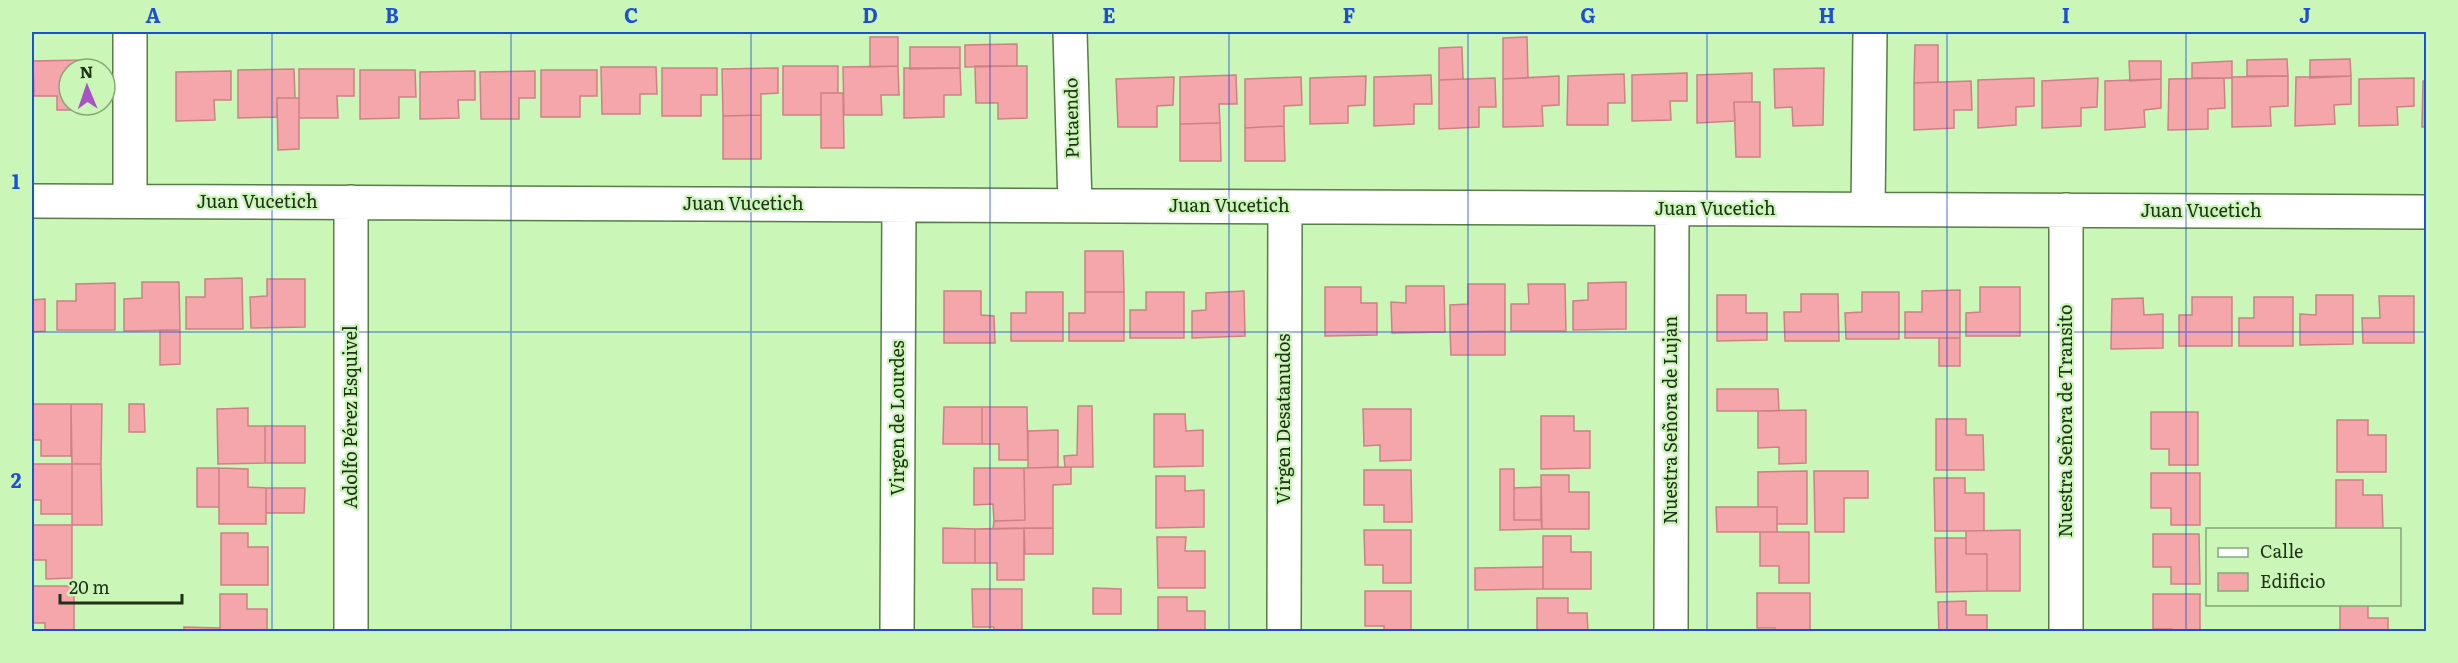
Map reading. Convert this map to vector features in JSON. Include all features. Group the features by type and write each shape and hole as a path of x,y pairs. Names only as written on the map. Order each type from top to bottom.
{"street":[{"path":"130,32 130,201"},
{"name":"Putaendo","path":"1071,32 1074,205"},
{"path":"1868,209 1870,32"},
{"name":"Juan Vucetich","path":"32,201 2427,212"},
{"name":"Adolfo Pérez Esquivel","path":"351,202 351,632"},
{"name":"Virgen de Lourdes","path":"897,632 898,205"},
{"name":"Virgen Desatanudos","path":"1284,632 1285,207"},
{"name":"Nuestra Señora de Lujan","path":"1671,632 1672,209"},
{"name":"Nuestra Señora de Transito","path":"2066,210 2066,632"}],"building":[{"path":"870,37 898,37 898,66 870,67"},
{"path":"1527,37 1528,78 1503,79 1503,38"},
{"path":"1017,44 1017,66 965,67 965,45"},
{"path":"1915,45 1938,45 1938,82 1914,83"},
{"path":"910,47 960,47 960,68 910,69"},
{"path":"1462,47 1463,79 1439,80 1439,48"},
{"path":"2287,59 2288,76 2247,76 2247,60"},
{"path":"2350,59 2351,76 2310,78 2310,60"},
{"path":"33,61 57,61 57,96 34,96"},
{"path":"33,61 34,96 32,96"},
{"path":"2129,61 2161,61 2161,79 2130,81"},
{"path":"2232,61 2232,78 2192,78 2192,63"},
{"path":"783,66 838,66 838,93 821,93 821,115 783,115"},
{"path":"898,66 899,95 881,95 882,115 844,115 843,67"},
{"path":"975,66 1027,66 1027,118 998,119 998,103 976,103"},
{"path":"601,67 656,67 657,94 640,94 640,114 602,114"},
{"path":"662,68 717,68 717,95 701,95 701,116 662,116"},
{"path":"778,68 778,93 761,94 761,115 723,116 722,69"},
{"path":"904,68 960,68 961,95 944,95 944,117 904,118"},
{"path":"1824,68 1823,125 1793,126 1792,107 1775,108 1774,69"},
{"path":"294,69 295,98 277,98 277,117 238,118 238,70"},
{"path":"299,69 354,69 354,96 337,96 338,118 299,118"},
{"path":"360,70 415,70 416,97 399,97 399,118 360,119"},
{"path":"541,70 597,70 597,96 580,96 580,117 541,117"},
{"path":"231,71 231,100 214,100 215,120 176,121 176,72"},
{"path":"475,71 475,100 458,100 459,118 420,119 420,72"},
{"path":"535,71 535,98 519,98 519,119 481,119 480,72"},
{"path":"1687,73 1687,101 1670,101 1671,120 1632,121 1632,75"},
{"path":"1752,73 1752,102 1734,102 1735,121 1697,123 1697,75"},
{"path":"1624,74 1625,103 1608,103 1608,125 1567,125 1568,76"},
{"path":"1236,75 1237,104 1219,104 1220,123 1180,124 1180,77"},
{"path":"1431,75 1432,104 1414,104 1414,124 1374,126 1374,77"},
{"path":"1366,76 1365,105 1348,106 1348,123 1310,124 1310,78"},
{"path":"1559,76 1559,105 1542,106 1543,126 1503,127 1503,79"},
{"path":"2288,76 2288,106 2270,107 2271,126 2232,127 2232,77"},
{"path":"2351,76 2351,104 2334,105 2335,124 2295,126 2296,77"},
{"path":"1174,77 1173,105 1157,106 1157,127 1118,127 1116,79"},
{"path":"1301,77 1302,105 1284,106 1284,126 1245,128 1245,79"},
{"path":"1495,78 1496,107 1479,107 1479,127 1439,129 1439,80"},
{"path":"2034,78 2034,106 2016,107 2016,125 1978,128 1978,80"},
{"path":"2098,78 2097,107 2081,108 2081,126 2042,128 2042,81"},
{"path":"2224,78 2225,108 2208,109 2208,129 2168,130 2169,79"},
{"path":"2414,78 2414,106 2397,107 2398,125 2359,126 2359,79"},
{"path":"2161,79 2161,108 2144,110 2145,127 2105,130 2105,81"},
{"path":"1971,81 1972,110 1954,110 1954,128 1914,130 1914,83"},
{"path":"2423,81 2426,81 2426,127 2422,127"},
{"path":"821,93 843,93 844,148 821,148"},
{"path":"277,98 299,98 299,149 278,150"},
{"path":"1734,102 1760,102 1760,157 1736,157"},
{"path":"761,115 761,159 723,159 723,116"},
{"path":"1220,123 1221,161 1180,161 1180,124"},
{"path":"1284,126 1285,161 1245,161 1245,128"},
{"path":"1085,251 1123,251 1124,292 1085,292"},
{"path":"242,278 243,329 186,329 186,297 205,297 205,279"},
{"path":"267,279 305,279 305,327 251,328 250,297 267,296"},
{"path":"142,282 179,282 180,330 124,331 124,299 142,298"},
{"path":"1626,282 1626,329 1573,330 1573,301 1588,300 1588,283"},
{"path":"115,283 115,330 57,330 57,301 76,301 76,284"},
{"path":"1468,284 1505,284 1505,331 1450,332 1450,305 1468,304"},
{"path":"1528,284 1565,284 1566,331 1511,331 1511,304 1529,304"},
{"path":"1406,286 1444,286 1445,332 1392,333 1391,302 1406,303"},
{"path":"1325,287 1361,287 1361,303 1377,303 1377,335 1325,336"},
{"path":"1980,287 2020,287 2020,336 1966,336 1966,313 1980,312"},
{"path":"1960,290 1960,338 1905,338 1905,312 1922,312 1922,291"},
{"path":"944,291 981,291 981,315 994,316 995,343 944,343"},
{"path":"1244,291 1245,336 1192,338 1192,311 1206,310 1206,293"},
{"path":"1026,292 1063,292 1063,341 1011,341 1011,313 1026,313"},
{"path":"1085,292 1124,292 1124,341 1069,341 1069,313 1085,313"},
{"path":"1146,292 1184,292 1184,338 1130,338 1130,310 1146,310"},
{"path":"1862,292 1899,292 1899,339 1846,339 1845,313 1862,312"},
{"path":"1801,294 1838,294 1839,341 1785,341 1784,312 1801,312"},
{"path":"1717,295 1746,295 1746,313 1767,313 1767,340 1717,341"},
{"path":"2316,295 2353,295 2353,344 2300,345 2300,314 2316,315"},
{"path":"2379,296 2414,296 2414,343 2363,343 2362,318 2380,318"},
{"path":"2192,297 2232,297 2232,346 2179,346 2179,315 2192,315"},
{"path":"2254,297 2293,297 2293,346 2239,346 2239,318 2254,318"},
{"path":"2143,298 2144,315 2163,314 2163,348 2111,349 2112,299"},
{"path":"45,299 45,331 32,332 32,300"},
{"path":"160,330 180,330 180,364 160,365"},
{"path":"1505,331 1505,355 1451,355 1450,332"},
{"path":"1939,338 1960,338 1960,366 1939,366"},
{"path":"1717,389 1778,389 1779,411 1717,411"},
{"path":"32,404 71,404 71,456 41,456 41,440 32,440"},
{"path":"71,404 102,404 101,464 72,464"},
{"path":"129,404 144,404 145,432 129,432"},
{"path":"1078,406 1092,406 1093,467 1065,467 1064,456 1077,455"},
{"path":"944,407 982,407 982,444 943,444"},
{"path":"982,407 1027,407 1028,460 999,460 999,444 982,444"},
{"path":"248,408 248,426 265,426 265,463 218,464 217,409"},
{"path":"1363,409 1411,409 1411,460 1380,461 1380,445 1364,446"},
{"path":"1806,410 1806,463 1779,464 1779,447 1758,448 1758,411"},
{"path":"2151,412 2198,412 2198,465 2169,465 2169,449 2151,449"},
{"path":"1154,414 1185,414 1186,431 1203,430 1203,466 1154,467"},
{"path":"1541,416 1574,416 1574,431 1590,431 1590,468 1541,469"},
{"path":"1936,419 1966,419 1966,435 1983,435 1984,470 1936,470"},
{"path":"2337,420 2368,420 2368,435 2386,435 2386,472 2337,472"},
{"path":"265,426 305,426 305,463 265,463"},
{"path":"1058,430 1058,467 1028,468 1028,431"},
{"path":"32,464 72,464 72,514 41,514 41,500 32,500"},
{"path":"72,464 101,464 102,525 72,525"},
{"path":"1071,467 1071,484 1053,485 1053,528 993,529 994,521 1025,520 1024,468"},
{"path":"197,468 219,468 219,507 197,507"},
{"path":"219,468 248,469 248,487 266,488 266,524 219,524"},
{"path":"974,468 1024,468 1025,520 994,521 993,504 974,505"},
{"path":"1500,469 1514,469 1514,520 1541,520 1542,529 1500,530"},
{"path":"1364,470 1411,470 1412,522 1384,522 1384,505 1364,505"},
{"path":"1807,471 1807,524 1777,524 1777,507 1758,507 1758,472"},
{"path":"1814,471 1868,471 1868,498 1844,498 1844,532 1815,532"},
{"path":"2151,473 2200,473 2200,525 2171,525 2171,508 2151,508"},
{"path":"1541,475 1569,475 1569,492 1589,492 1589,529 1542,529"},
{"path":"1156,476 1185,476 1185,491 1204,490 1204,527 1156,528"},
{"path":"1934,478 1965,478 1965,493 1984,493 1984,531 1935,531"},
{"path":"2336,480 2363,480 2363,495 2382,495 2383,528 2336,528"},
{"path":"1541,487 1541,520 1514,520 1514,488"},
{"path":"266,488 305,488 304,513 266,513"},
{"path":"1716,507 1777,507 1777,532 1717,532"},
{"path":"32,525 72,525 72,578 46,579 46,560 32,560"},
{"path":"943,528 975,529 975,563 943,563"},
{"path":"1024,528 1053,528 1053,554 1025,554"},
{"path":"1024,528 1024,580 997,580 997,563 975,563 975,529"},
{"path":"1364,530 1411,530 1411,583 1383,583 1383,565 1365,565"},
{"path":"2020,530 2020,591 1987,591 1987,554 1966,554 1966,531"},
{"path":"1760,532 1809,532 1809,583 1779,583 1779,566 1760,566"},
{"path":"221,533 248,533 248,547 268,547 268,585 221,585"},
{"path":"2153,534 2199,534 2200,584 2171,584 2171,567 2153,567"},
{"path":"1543,536 1571,536 1571,552 1591,552 1591,589 1543,589"},
{"path":"1157,537 1186,537 1185,551 1205,551 1205,588 1158,588"},
{"path":"1935,538 1966,538 1966,554 1987,554 1987,591 1936,592"},
{"path":"1543,567 1543,589 1475,590 1475,568"},
{"path":"32,586 74,586 74,632 45,632 45,623 32,623"},
{"path":"1093,588 1121,589 1121,614 1093,614"},
{"path":"972,589 1022,589 1022,632 994,632 994,627 973,627"},
{"path":"1365,591 1411,591 1411,632 1384,632 1384,626 1365,626"},
{"path":"1757,593 1810,593 1810,632 1775,632 1775,628 1757,628"},
{"path":"220,594 247,594 247,609 267,609 267,632 220,632"},
{"path":"2153,594 2200,594 2200,632 2153,629"},
{"path":"1158,597 1187,597 1187,611 1205,611 1205,632 1158,632"},
{"path":"1537,598 1568,598 1568,613 1587,613 1588,632 1537,632"},
{"path":"1966,601 1966,615 1987,615 1987,632 1939,632 1938,602"},
{"path":"2340,606 2368,606 2368,618 2388,618 2388,632 2340,632"},
{"path":"184,627 220,628 220,632 184,632"}]}
